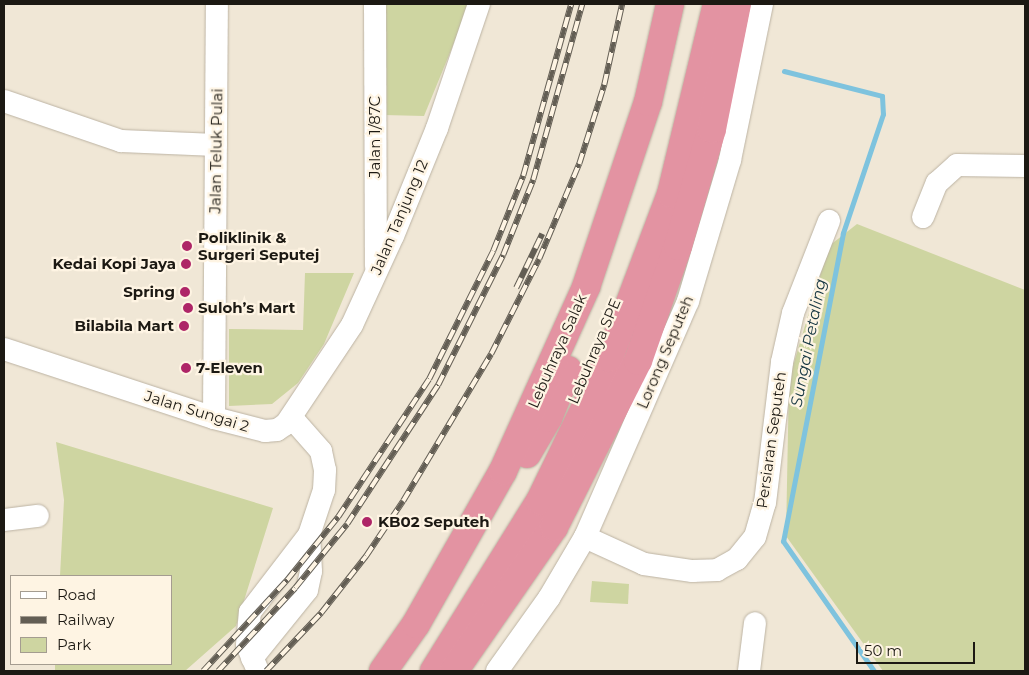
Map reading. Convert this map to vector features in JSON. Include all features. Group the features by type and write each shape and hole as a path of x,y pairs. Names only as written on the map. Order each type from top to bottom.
{"highway":[{"name":"Lebuhraya Salak","path":"383,671 416,624 503,471 586,287 648,102 670,4"},
{"name":"Lebuhraya SPE","path":"400,671 548,418 560,392 602,286 646,147 678,4"},
{"name":"Lebuhraya SPE","path":"422,671 509,538 569,411 618,291 666,154 700,4"},
{"path":"638,361 671,194 716,4"},
{"path":"454,671 554,527 638,361 678,246 712,129 736,4"},
{"path":"434,671 540,501 609,358 671,194"}],"street":[{"name":"Jalan Teluk Pulai","path":"214,418 217,4"},
{"name":"Jalan 1/87C","path":"376,4 376,270"},
{"name":"Jalan Tanjung 12","path":"291,417 352,325 437,128 479,4"},
{"name":"Lorong Seputeh","path":"497,671 549,598 585,537 688,301 730,160 762,4"},
{"path":"4,101 121,140 216,145"},
{"path":"923,217 937,183 957,166 1025,166"},
{"name":"Persiaran Seputeh","path":"585,537 644,564 692,572 717,570 737,559 755,537 765,503 782,362 793,313 829,221"},
{"name":"Jalan Sungai 2","path":"4,349 214,418 265,431 277,430 291,417"},
{"path":"255,664 247,645 250,612 309,535 320,507 326,470 321,451 313,439 291,417"},
{"path":"4,520 38,516"},
{"path":"255,664 307,590 312,571 309,535"},
{"path":"749,671 755,623"}],"green space":[{"path":"380,4 470,4 424,116 384,115"},
{"path":"857,224 1025,290 1025,671 883,671 786,536 789,379 829,246"},
{"path":"305,273 354,273 324,344 298,383 272,404 229,406 229,329 303,330"},
{"path":"56,442 273,508 236,626 185,671 55,671 55,665 172,665 172,575 60,575 64,500"},
{"path":"592,581 629,584 628,604 590,602"}],"waterway":[{"name":"Sungai Petaling","path":"784,71 882,96 883,114 843,233 783,541 874,671"}],"railway":[{"path":"203,671 287,580 338,517 429,379 493,251 523,176 571,4"},
{"path":"218,671 295,588 347,524 438,385 503,255 533,180 582,4"},
{"path":"266,671 321,613 366,556 403,501 491,354 539,259 579,164 604,85 622,4"},
{"path":"516,288 542,234"}],"place":[{"name":"Poliklinik & Surgeri Seputej","path":"187,246"},
{"name":"Kedai Kopi Jaya","path":"186,264"},
{"name":"Spring","path":"185,292"},
{"name":"Suloh’s Mart","path":"188,308"},
{"name":"Bilabila Mart","path":"184,326"},
{"name":"7-Eleven","path":"186,368"},
{"name":"KB02 Seputeh","path":"367,522"}]}
